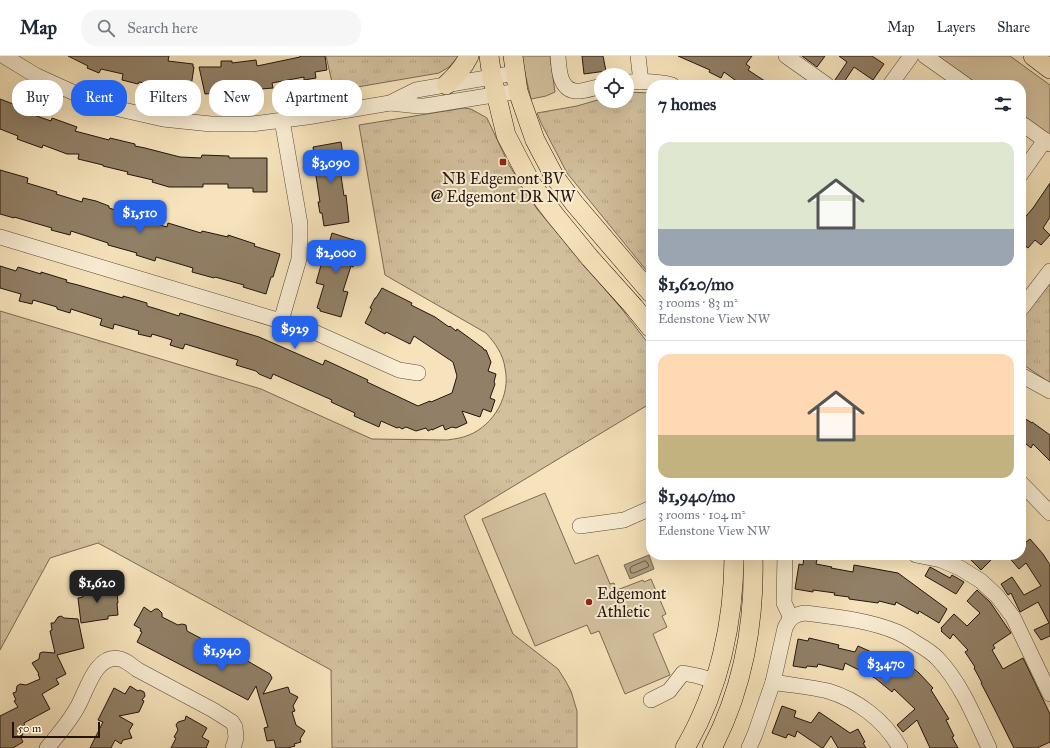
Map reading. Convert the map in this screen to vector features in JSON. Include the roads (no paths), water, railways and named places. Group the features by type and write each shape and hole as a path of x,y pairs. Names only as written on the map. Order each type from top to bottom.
{"main road":[{"path":"446,85 465,65 469,56"},
{"path":"489,56 494,86 506,135 532,185 585,252 646,322"},
{"path":"1033,56 1050,69"},
{"path":"516,73 535,140 554,176 574,203 646,287"},
{"path":"685,748 700,720 715,681 722,655 728,629 733,595 734,560"},
{"path":"712,748 725,720 742,670 753,599 753,560"}],"street":[{"path":"4,56 35,75 92,101 141,115 211,124 252,124 390,103 425,106 494,86 516,73"},
{"path":"558,56 559,72 566,87 576,91 594,87"},
{"path":"638,56 634,82 646,82"},
{"path":"786,56 820,80"},
{"path":"894,80 911,56"},
{"path":"925,56 959,80"},
{"path":"390,103 416,90 446,85 494,86"},
{"path":"281,321 299,259 300,241 300,224 282,120"},
{"path":"1026,127 1048,142 1026,168"},
{"path":"0,237 312,331 399,370 418,373"},
{"path":"1026,302 1050,271"},
{"path":"1026,378 1050,391"},
{"path":"1026,488 1050,513"},
{"path":"580,526 624,520 646,510"},
{"path":"785,560 784,603 791,618"},
{"path":"941,560 960,568 981,581 997,596 1013,617 1050,694"},
{"path":"749,748 773,682 787,622 797,614 805,613 880,625 899,632 937,658 951,676 966,701 989,748"},
{"path":"47,748 58,735 77,707 98,666 104,661 116,658 121,659 232,722 235,727 236,738 233,748"},
{"path":"651,700 669,691 683,673 715,681"},
{"path":"773,682 827,691 843,697 860,706 876,718 893,736 900,748"}],"water":[{"path":"646,556 646,560 651,560 654,569 630,579 624,565"}],"place":[{"name":"NB Edgemont BV @ Edgemont DR NW","path":"503,162"},
{"name":"Edgemont Athletic","path":"589,602"}]}
